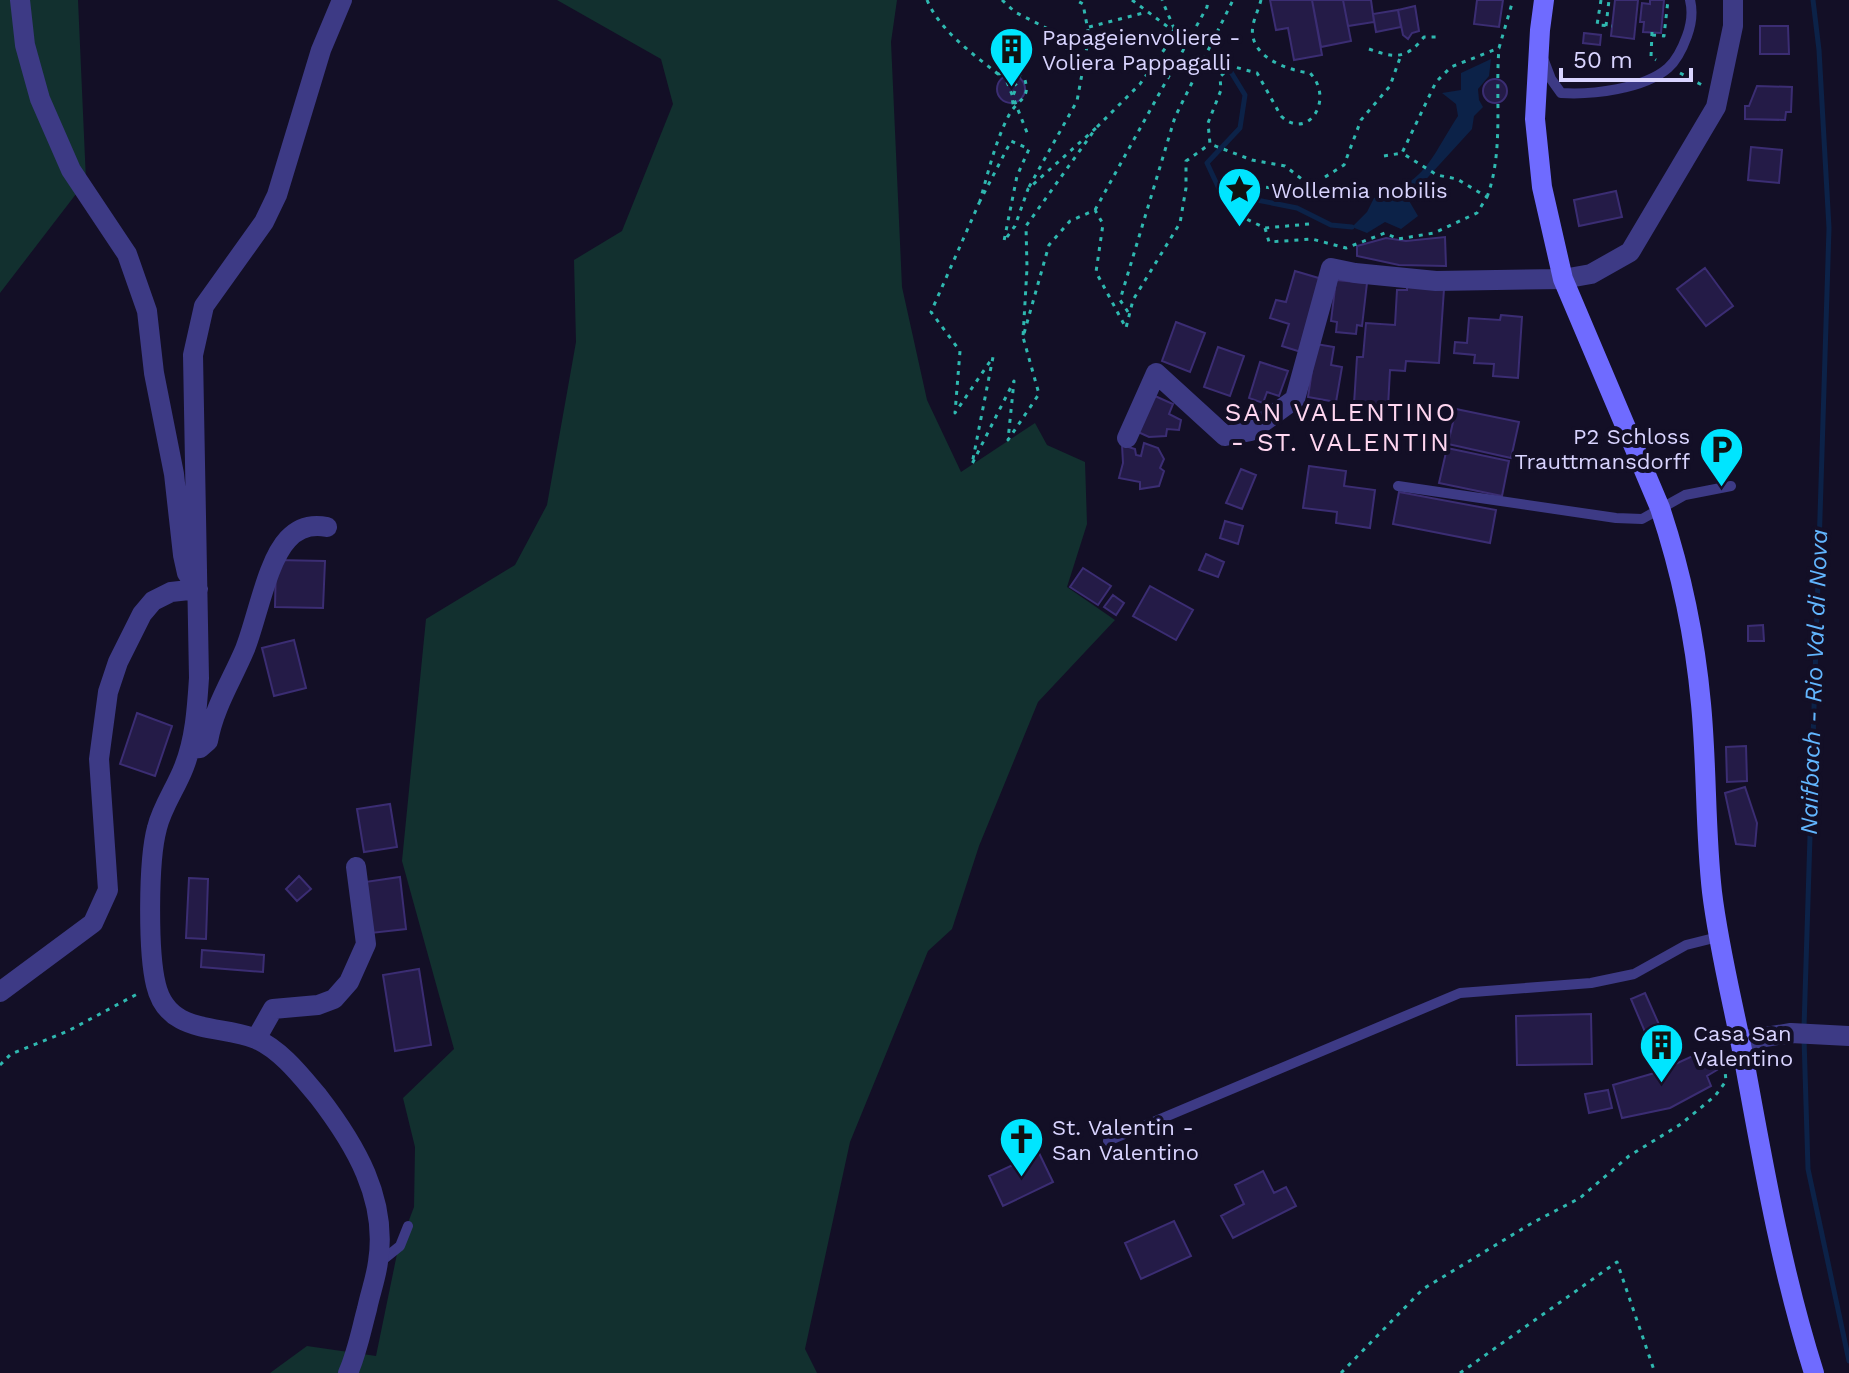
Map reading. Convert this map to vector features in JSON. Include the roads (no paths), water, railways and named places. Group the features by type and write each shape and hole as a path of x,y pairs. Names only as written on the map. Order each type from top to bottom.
{"main road":[{"path":"1544,0 1535,119 1542,187 1563,279 1660,508 1687,607 1701,702 1718,937 1775,1226 1797,1319 1814,1373"}],"street":[{"path":"20,0 25,45 40,99 71,170 127,254 147,311 156,384 174,474 183,555 187,573 198,589"},
{"path":"342,0 321,50 277,195 264,222 204,306 193,355 199,678 190,749 157,827 152,936 156,988 167,1007 192,1026 256,1039 275,1051 305,1080 361,1160 377,1210 380,1244 378,1263 348,1373"},
{"path":"1127,438 1156,373 1225,436 1251,431 1295,399 1331,268 1436,281 1563,279 1591,274 1630,252 1716,107 1733,26 1733,0"},
{"path":"190,749 200,748 208,741 212,719 245,647 278,552 298,530 315,525 327,527"},
{"path":"0,992 93,923 108,890 99,759 108,692 118,662 142,614 153,601 171,592 198,589"},
{"path":"256,1039 273,1009 318,1005 334,999 349,982 366,944 356,867"},
{"path":"1740,1041 1791,1033 1849,1036"}],"lane":[{"path":"1539,45 1551,79 1561,93 1600,92 1628,86 1669,67 1684,46 1690,29 1690,0"},
{"path":"1398,486 1616,518 1642,519 1685,495 1731,486"},
{"path":"1108,1141 1460,993 1591,983 1634,974 1686,945 1718,937"},
{"path":"378,1263 400,1246 408,1226"}],"water":[{"path":"1491,59 1489,76 1478,89 1483,107 1474,116 1472,129 1408,199 1418,216 1401,229 1385,222 1367,233 1352,227 1367,212 1374,198 1406,185 1426,167 1458,116 1456,104 1442,93 1461,90 1461,73"}],"waterway":[{"name":"Naifbach - Rio Val di Nova","path":"1804,1028 1829,228 1819,50 1813,0"},
{"path":"1220,54 1245,95 1240,128 1207,163 1221,193 1297,208 1331,225 1352,227"},
{"name":"Naifbach - Rio Val di Nova","path":"1804,1038 1808,1169 1849,1361"}],"place":[{"name":"Papageienvoliere - Voliera Pappagalli","path":"1011,89"},
{"name":"Wollemia nobilis","path":"1240,229"},
{"name":"P2 Schloss Trauttmansdorff","path":"1721,488"},
{"name":"Casa San Valentino","path":"1662,1085"},
{"name":"St. Valentin - San Valentino","path":"1021,1179"}],"district":[{"name":"SAN VALENTINO - ST. VALENTIN","path":"1341,427"}]}
